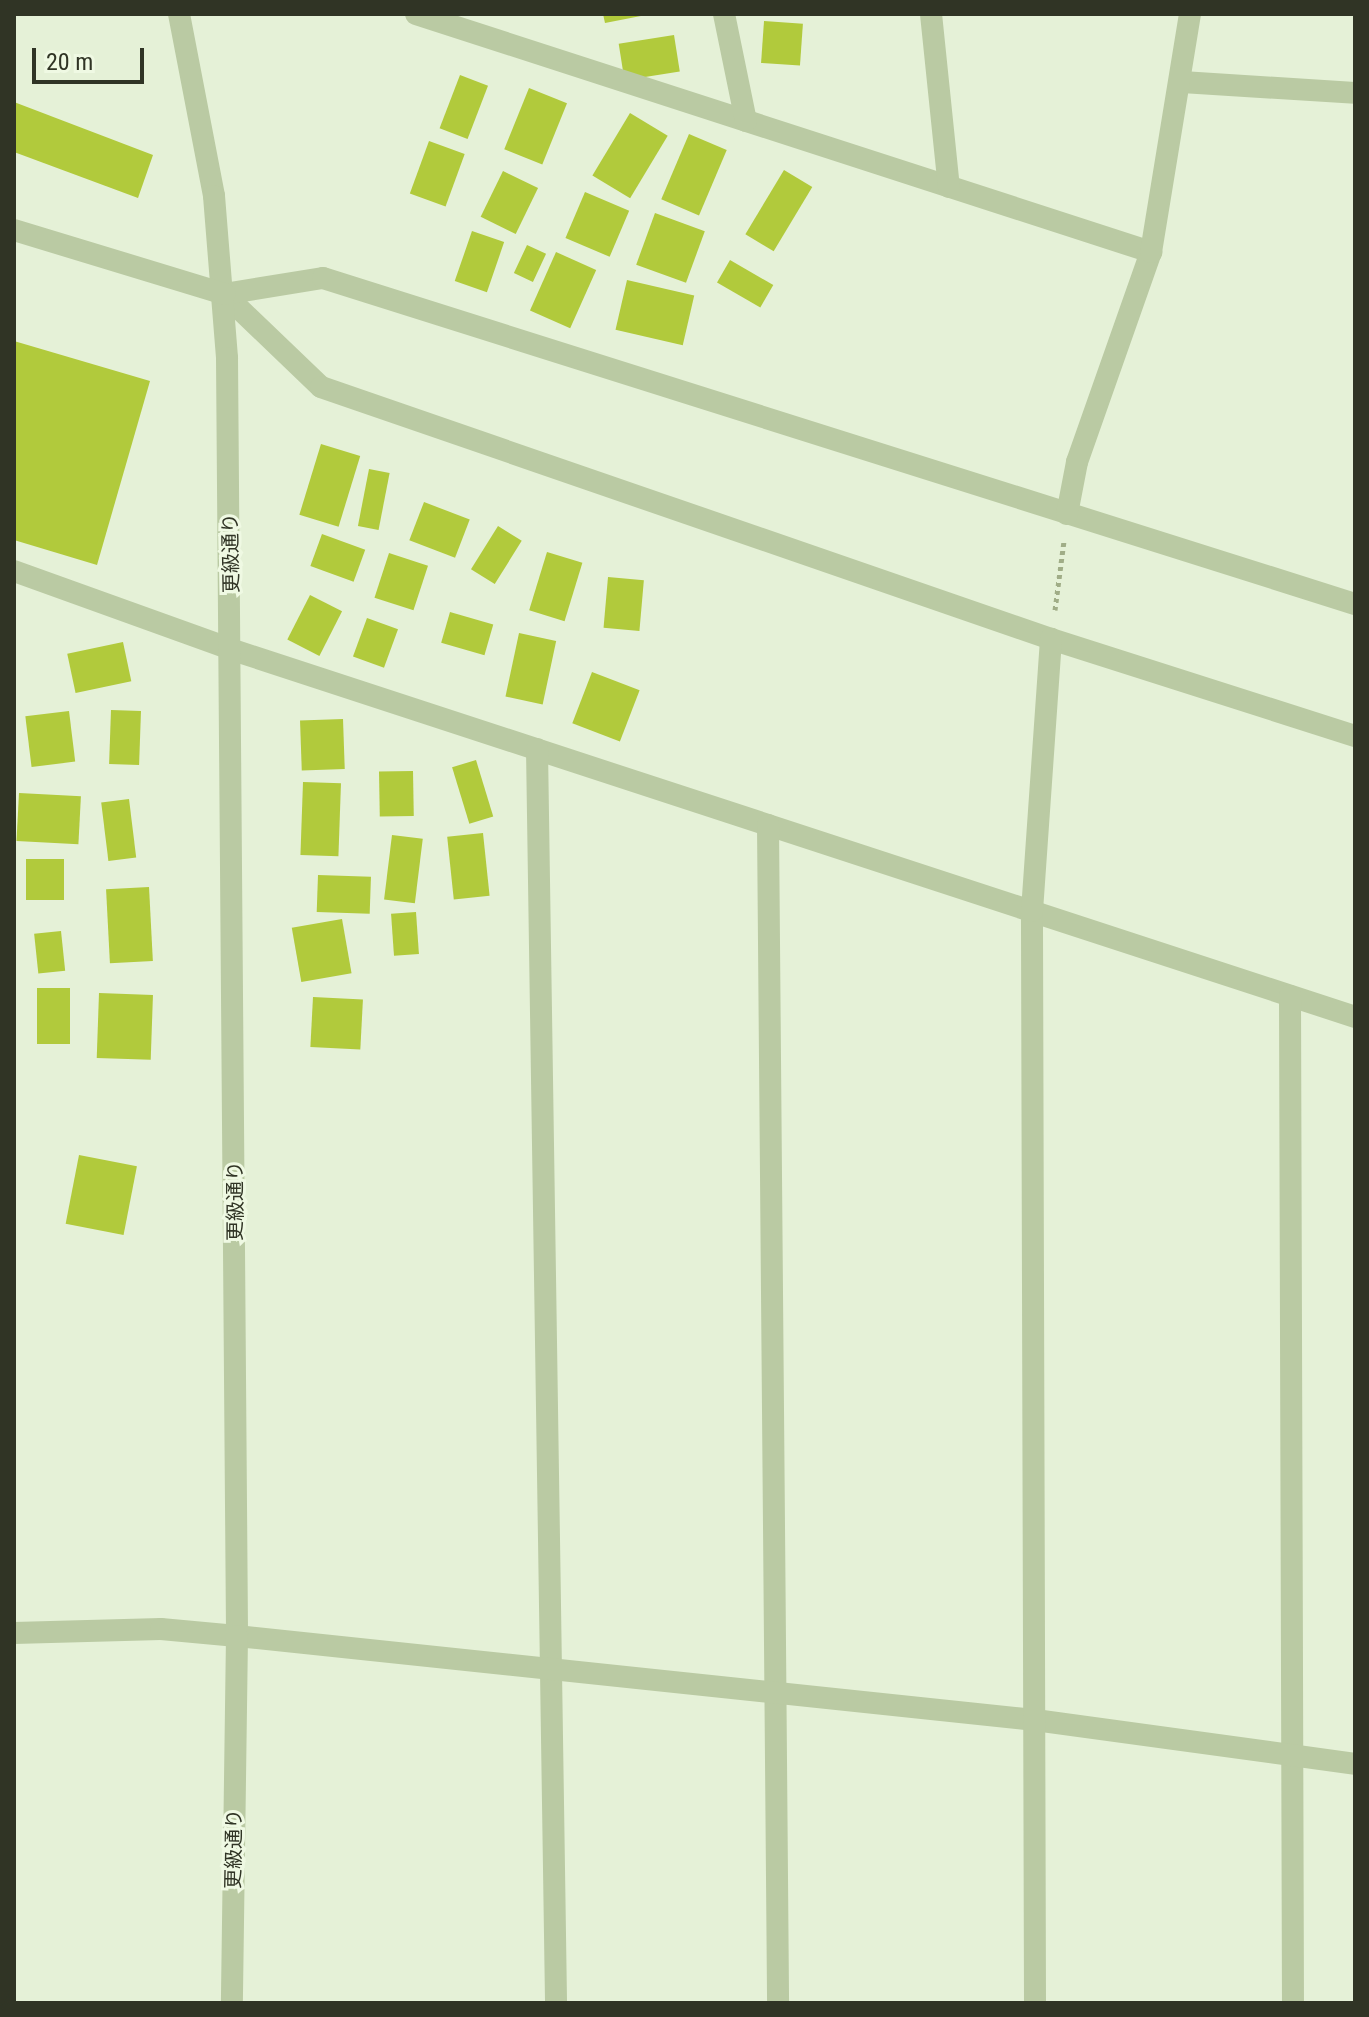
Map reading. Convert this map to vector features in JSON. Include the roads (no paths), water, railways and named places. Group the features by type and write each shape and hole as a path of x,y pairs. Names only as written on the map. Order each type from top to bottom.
{"street":[{"name":"更級通り","path":"179,14 214,196 224,294 228,399 233,650 237,1636 232,2003"},
{"path":"416,14 464,22 746,121 1151,252"},
{"path":"724,14 746,121"},
{"path":"931,14 949,187"},
{"path":"1067,514 1077,462 1151,252 1182,82 1190,14"},
{"path":"1182,82 1355,93"},
{"path":"14,230 224,294 323,278 1355,604"},
{"path":"224,294 321,387 1051,639 1355,736"},
{"path":"14,571 233,650 1355,1017"},
{"path":"1035,2003 1032,911 1051,639"},
{"path":"537,749 556,2003"},
{"path":"768,825 778,2003"},
{"path":"1290,996 1293,2003"},
{"path":"14,1633 161,1629 237,1636 1035,1720 1355,1764"}]}
